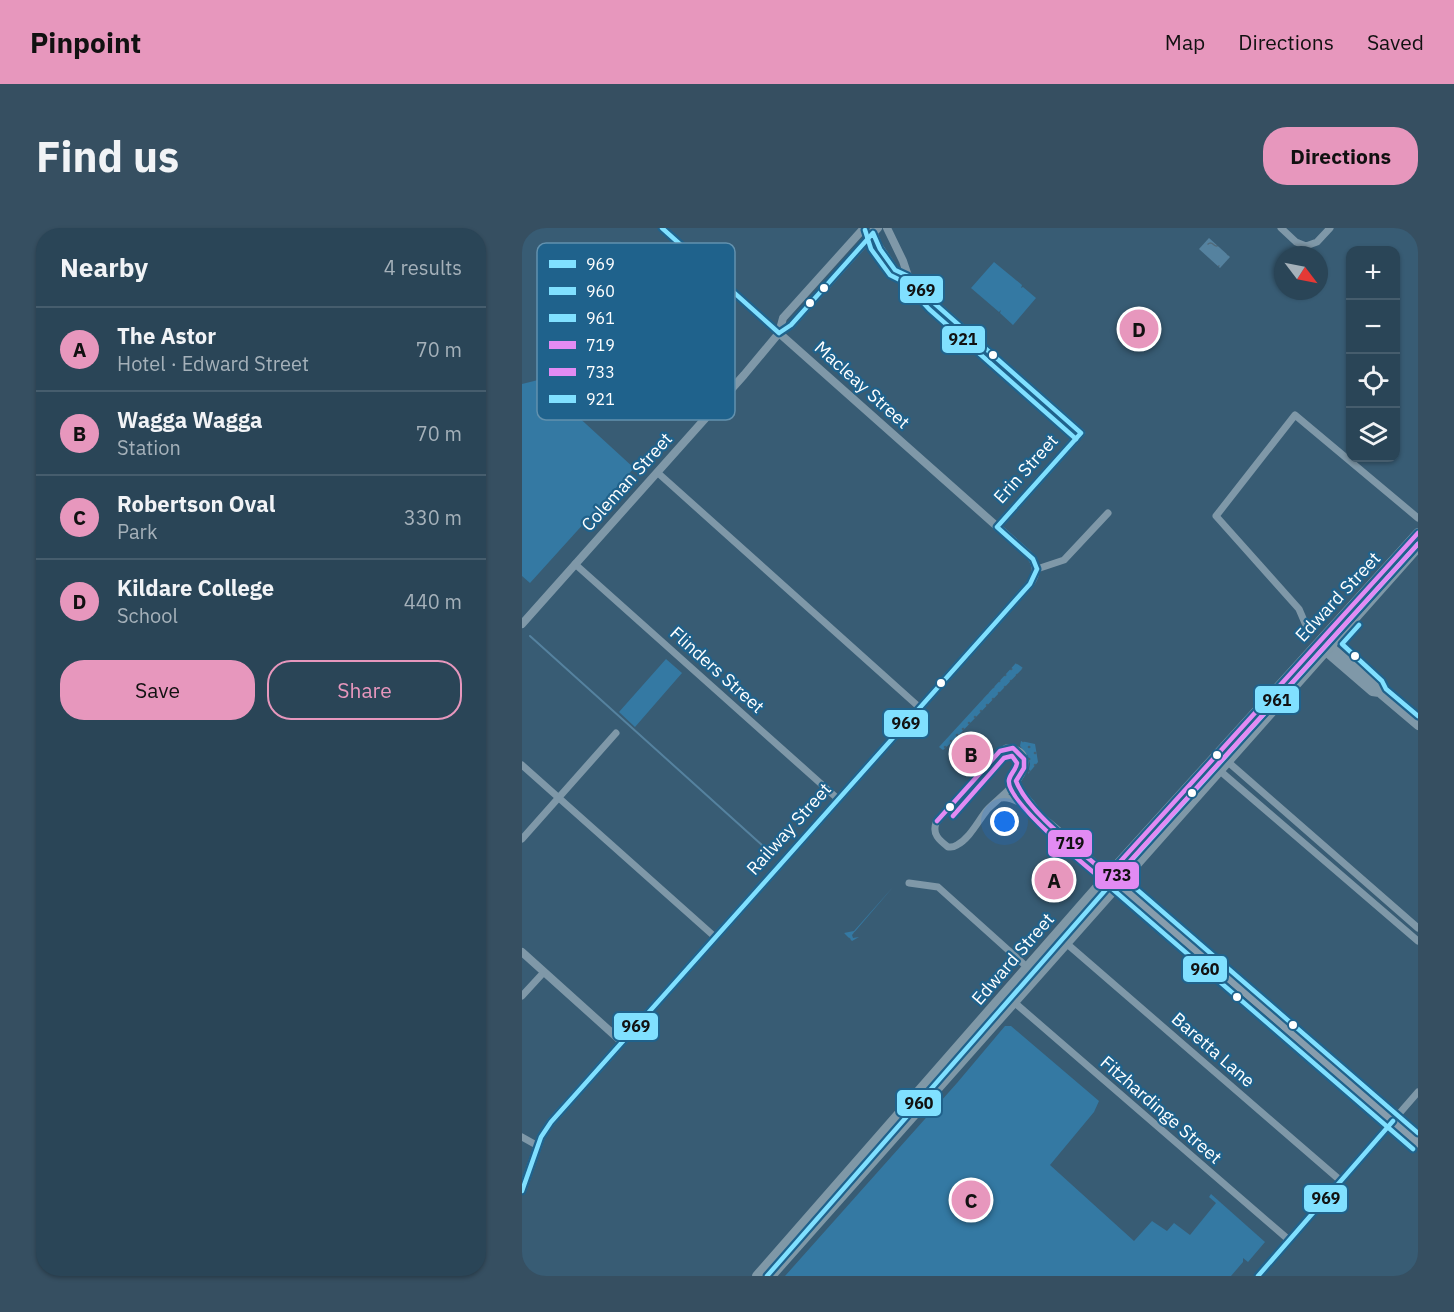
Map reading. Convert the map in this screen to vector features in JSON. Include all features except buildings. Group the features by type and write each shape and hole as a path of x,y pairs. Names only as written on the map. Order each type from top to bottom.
{"highway":[{"name":"Edward Street","path":"771,1276 1227,761 1418,533"},
{"name":"Edward Street","path":"757,1276 1108,875 1323,645 1382,590 1418,547"},
{"path":"1108,875 1118,883"},
{"path":"1004,994 1015,1003"}],"main road":[{"path":"1118,883 1418,1143"}],"street":[{"name":"Macleay Street","path":"662,228 679,243"},
{"name":"Coleman Street","path":"779,333 783,318 864,228"},
{"path":"887,228 908,276"},
{"path":"1281,228 1301,245 1311,245 1317,242 1330,228"},
{"name":"Coleman Street","path":"735,384 779,333 791,325 874,230"},
{"path":"874,230 878,245 895,270 908,276"},
{"name":"Erin Street","path":"908,276 934,303 1081,434 997,527"},
{"name":"Macleay Street","path":"735,294 1033,559 1036,568"},
{"path":"1305,623 1299,609 1216,516 1295,415 1418,518"},
{"name":"Coleman Street","path":"522,624 704,420"},
{"path":"658,473 919,707"},
{"path":"1036,568 1064,560 1108,513"},
{"name":"Flinders Street","path":"575,564 838,799"},
{"name":"Railway Street","path":"522,1191 538,1146 551,1122 1030,584 1036,574 1036,568"},
{"path":"1323,645 1377,686 1379,693 1418,726"},
{"path":"522,839 616,733"},
{"path":"1005,748 1017,750 1024,758 1024,768 1001,798 956,846 948,846 936,835 934,827 937,821 1005,748"},
{"path":"1227,761 1416,927 1408,933"},
{"path":"522,765 715,937"},
{"path":"1219,770 1418,941"},
{"path":"1016,781 1019,789 1037,812"},
{"path":"1001,798 1011,798 1037,812 1108,875"},
{"path":"1268,813 1276,804"},
{"path":"1301,842 1309,833"},
{"path":"1337,873 1346,865"},
{"path":"909,883 938,887 1028,967"},
{"path":"1371,902 1378,893"},
{"name":"Baretta Lane","path":"1066,943 1341,1181"},
{"path":"522,952 622,1042"},
{"path":"522,996 544,972"},
{"name":"Fitzhardinge Street","path":"1015,1003 1289,1240"},
{"path":"1258,1276 1418,1092"},
{"path":"522,1137 538,1146"}],"shaded area":[{"path":"994,262 1022,285 1021,288 1023,287 1036,298 1013,325 1000,313 1001,310 999,312 971,288"},
{"path":"537,380 537,420 582,420 634,468 530,583 522,576 522,384"},
{"path":"666,659 682,673 635,727 619,712"},
{"path":"1016,663 1023,668 952,742 943,750 939,747"},
{"path":"1021,741 1035,744 1038,762 1028,774 1030,764 1028,756 1020,746"},
{"path":"893,887 852,935 853,938 859,937 852,941 844,933 854,931"},
{"path":"1005,1026 1011,1026 1099,1101 1094,1112 1050,1165 1134,1241 1152,1221 1167,1231 1174,1223 1190,1235 1216,1203 1209,1197 1211,1194 1265,1242 1248,1262 1243,1258 1243,1262 1231,1276 785,1276"}],"water":[{"path":"1209,238 1230,257 1220,268 1199,249"}],"waterway":[{"path":"530,636 772,854"}],"transit line":[{"name":"969","path":"662,228 679,243"},
{"name":"921","path":"865,230 871,249 890,275 904,282 929,309 1076,439"},
{"name":"969","path":"779,333 791,325 873,233 880,249 895,270 908,276 934,303 1081,433"},
{"name":"969","path":"735,294 779,333"},
{"name":"969","path":"997,527 1081,433"},
{"name":"969","path":"997,527 1033,559 1037,569"},
{"name":"719","path":"937,821 1000,751 1013,748 1024,759 1024,768 1016,781 1023,794 1044,819 1108,875 1418,533"},
{"name":"961","path":"1418,544 1119,874 1418,1133"},
{"name":"733","path":"953,816 1004,758 1012,756 1017,763 1009,780 1011,790 1020,802 1081,862 1104,881 1112,881 1418,544"},
{"name":"969","path":"522,1191 541,1137 551,1122 1030,584 1037,569"},
{"name":"961","path":"1359,625 1342,644 1382,681 1386,689 1418,716"},
{"name":"960","path":"767,1276 1109,886 1413,1149"},
{"name":"969","path":"1258,1276 1393,1121"}],"place":[{"name":"Kildare College","path":"1139,329"},
{"name":"Wagga Wagga","path":"971,754"},
{"name":"The Astor","path":"1054,880"},
{"name":"Robertson Oval","path":"971,1200"}]}
